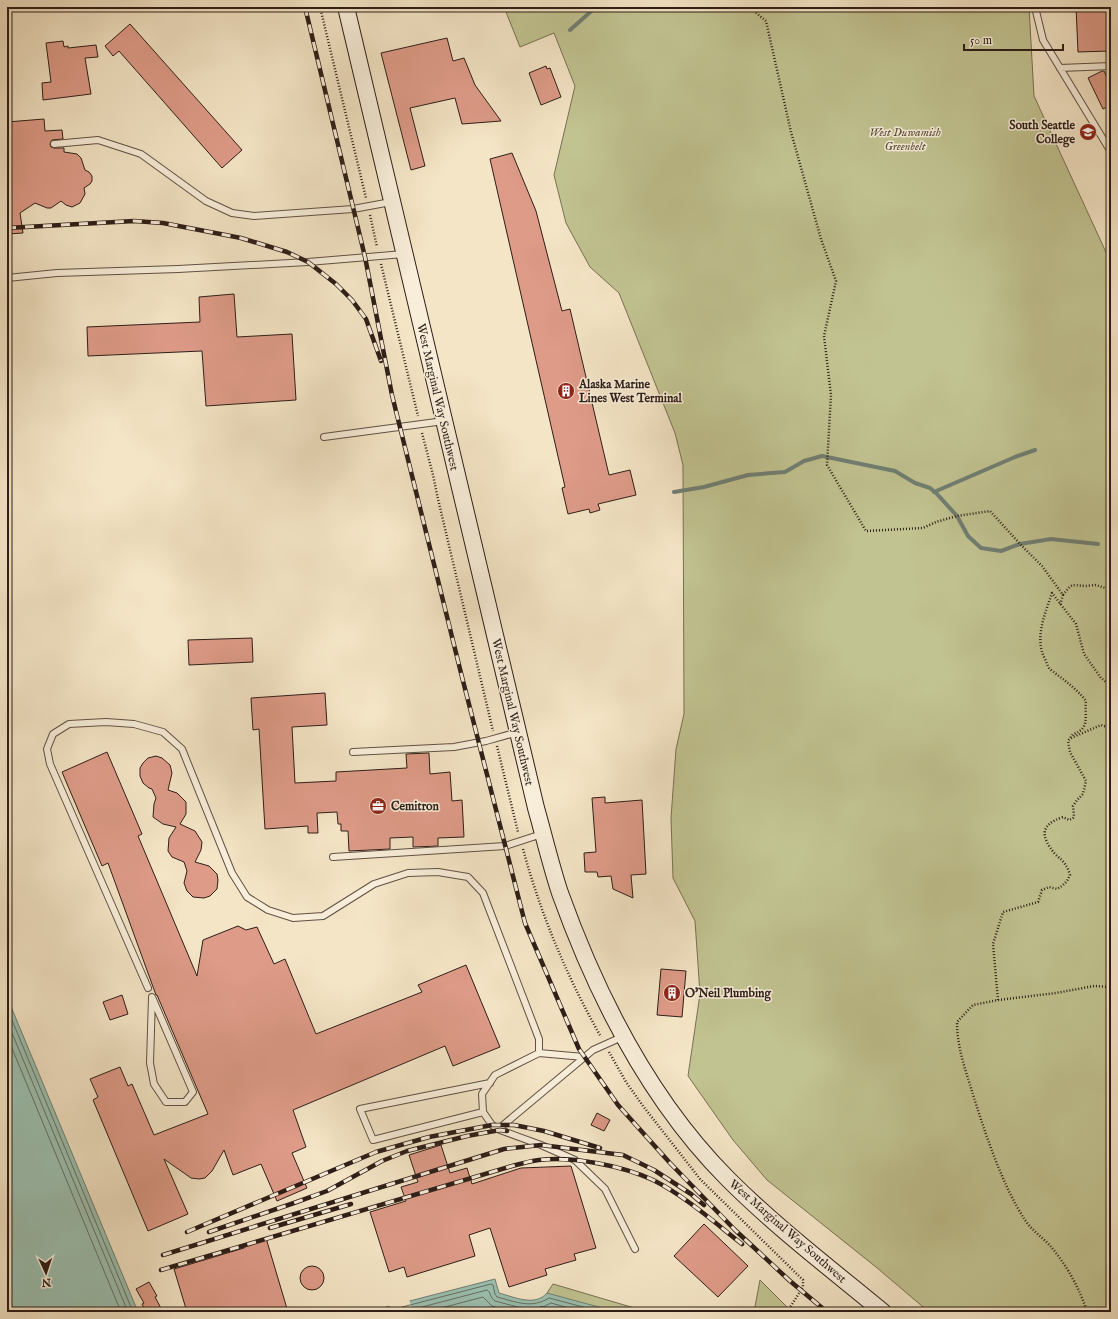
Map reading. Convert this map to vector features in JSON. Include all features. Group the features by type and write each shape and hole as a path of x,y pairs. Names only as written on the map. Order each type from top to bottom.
{"main road":[{"name":"West Marginal Way Southwest","path":"346,7 536,808 560,892 594,976 631,1050 660,1096 693,1140 727,1178 766,1214 883,1312"}],"lane":[{"path":"1035,7 1043,40 1111,152"},
{"path":"1060,68 1111,66"},
{"path":"54,144 98,140 141,154 206,201 232,213 254,216 345,209 392,202"},
{"path":"7,278 56,272 178,269 308,262 404,254"},
{"path":"324,437 444,421"},
{"path":"148,988 50,764 47,749 53,734 69,724 106,722 134,724 162,732 182,749 232,873 247,897 268,910 293,918 323,916 374,884 408,873 438,872 468,877 483,893 539,1039 539,1053"},
{"path":"353,752 454,747 486,741 518,732"},
{"path":"333,857 505,846 543,833"},
{"path":"152,997 193,1092 185,1102 166,1102 154,1084 150,1063 152,997"},
{"path":"500,1130 502,1126 593,1050 624,1036"},
{"path":"584,1057 539,1053 495,1075 482,1094 482,1112 492,1125 500,1130 541,1144 575,1160 605,1189 635,1249"},
{"path":"482,1112 373,1140 360,1109 490,1083"}],"path":[{"path":"749,7 766,21 791,132 820,239 836,281 824,336 831,395 827,465 866,530 923,528 936,522 957,516 990,511 1042,566 1063,595"},
{"path":"1060,605 1063,595 1068,588 1075,584 1085,586 1095,585 1105,589 1111,588"},
{"path":"998,1000 993,944 1003,912 1038,902 1042,890 1049,887 1057,889 1063,886 1068,880 1070,874 1066,865 1050,848 1044,833 1050,822 1063,817 1069,820 1073,818 1073,806 1083,794 1086,781 1070,752 1068,741 1073,734 1077,733 1084,727 1087,721 1085,711 1086,701 1075,688 1050,669 1041,652 1040,641 1044,616 1052,593 1076,624 1084,654 1101,678 1111,686"},
{"path":"1069,739 1101,725 1111,728"},
{"path":"1087,1312 1071,1276 1052,1247 1038,1235 1026,1220 1009,1190 978,1112 957,1037 957,1022 973,1006 998,1000 1056,993 1094,986 1111,987"},
{"path":"527,1312 543,1308 544,1312"}],"green space":[{"name":"West Duwamish Greenbelt","path":"504,7 1029,7 1034,96 1111,263 1111,1312 929,1312 876,1267 767,1180 733,1140 688,1076 700,994 695,921 673,878 671,818 676,749 684,714 683,465 675,433 619,293 590,267 566,223 554,175 575,86 554,33 520,47"},
{"path":"760,1280 789,1309 787,1312 754,1312"},
{"path":"553,1284 648,1312 561,1312 547,1293"}],"water":[{"path":"7,997 138,1312 7,1312"},
{"path":"495,1279 499,1293 524,1300 537,1299 547,1293 617,1312 367,1312"}],"pier":[{"path":"409,1299 413,1312 391,1312 389,1304"}],"building":[{"path":"1076,7 1111,7 1111,51 1078,52"},
{"path":"130,24 242,150 222,168 119,51 113,56 105,46"},
{"path":"447,38 453,61 464,58 475,85 501,121 462,124 455,98 410,108 425,166 411,170 381,53"},
{"path":"63,41 64,47 68,46 68,48 96,45 98,57 85,58 91,94 43,100 42,83 51,82 46,43"},
{"path":"546,66 547,69 550,68 561,97 541,105 529,73"},
{"path":"1104,71 1111,86 1111,105 1103,109 1088,78"},
{"path":"44,119 45,131 62,130 63,139 52,140 50,144 51,147 64,148 64,152 77,154 81,158 85,170 92,176 92,181 84,188 85,194 80,203 72,207 61,201 51,208 47,208 35,203 20,213 23,233 7,234 7,122"},
{"name":"Alaska Marine Lines West Terminal","path":"512,153 536,211 562,311 570,309 609,475 630,470 636,495 598,504 600,510 590,513 589,509 568,514 562,488 565,487 490,159"},
{"path":"234,294 237,337 292,334 296,400 206,406 202,351 88,356 87,327 200,322 199,297"},
{"path":"252,638 253,662 189,665 188,640"},
{"name":"Cemitron","path":"325,693 327,725 292,727 295,783 336,781 336,772 407,768 406,754 429,753 430,774 450,772 452,801 462,800 464,837 438,838 438,846 413,847 413,837 390,838 390,849 349,851 348,831 341,831 341,824 338,824 337,812 317,813 318,833 308,833 308,826 265,829 259,729 253,730 251,698"},
{"path":"107,752 142,834 138,836 197,976 203,940 238,926 246,930 257,927 274,964 285,959 316,1034 422,992 418,985 466,965 500,1047 453,1066 445,1046 293,1110 306,1147 292,1153 307,1188 277,1201 261,1164 233,1175 224,1150 212,1171 205,1178 199,1179 191,1178 164,1159 188,1214 148,1231 93,1100 98,1097 90,1079 120,1067 128,1086 132,1084 154,1135 208,1114 156,995 108,863 102,866 62,772"},
{"path":"156,756 162,758 170,765 172,773 168,790 177,793 186,802 186,814 180,824 195,831 202,842 201,850 195,862 209,866 217,874 217,889 210,896 204,898 193,897 187,891 184,883 187,871 184,862 172,857 168,851 169,838 176,827 163,824 153,817 156,798 152,789 143,783 140,776 140,768 148,758"},
{"path":"605,797 605,803 642,800 646,874 631,875 633,898 613,889 611,876 598,877 597,872 585,872 584,853 596,852 592,798"},
{"name":"O'Neil Plumbing","path":"661,969 686,971 682,1017 657,1015"},
{"path":"122,995 128,1014 110,1020 103,1002"},
{"path":"597,1113 610,1120 604,1131 591,1125"},
{"path":"441,1145 450,1173 467,1168 472,1184 521,1168 571,1166 596,1248 574,1254 576,1260 545,1269 547,1275 509,1287 490,1228 469,1235 475,1256 407,1277 404,1267 389,1272 370,1212 406,1201 401,1187 418,1182 409,1155"},
{"path":"704,1224 748,1266 718,1297 674,1256"},
{"path":"266,1238 288,1312 187,1312 174,1269 244,1248 243,1245"},
{"path":"312,1266 321,1269 324,1278 321,1287 312,1290 303,1287 300,1278 303,1269"},
{"path":"149,1282 157,1296 155,1297 163,1312 146,1312 142,1304 144,1303 136,1289"}],"waterway":[{"path":"570,30 596,7"},
{"path":"934,492 1015,457 1035,450"},
{"path":"674,492 704,487 748,475 785,472 804,461 822,456 895,471 915,483 930,488 957,516 968,536 981,548 1001,551 1020,544 1051,539 1098,544"}],"railway":[{"path":"305,7 365,257 392,395 525,923 579,1049 618,1105 670,1163 735,1230 790,1281 827,1312"},
{"path":"7,228 134,221 163,223 241,238 287,252 308,262 336,284 352,300 366,319 381,361"},
{"path":"187,1232 376,1152 429,1137 492,1125 514,1125 544,1131 600,1148"},
{"path":"209,1232 327,1191 382,1161 407,1151 467,1136 500,1130 507,1131"},
{"path":"163,1255 504,1149 541,1145 623,1155 654,1170 691,1194 704,1205"},
{"path":"161,1270 512,1166 536,1160 552,1159 567,1159 613,1166 653,1180 688,1201 742,1244"},
{"path":"270,1228 351,1204"}],"place":[{"name":"South Seattle College","path":"1088,132"},
{"name":"Alaska Marine Lines West Terminal","path":"566,391"},
{"name":"Cemitron","path":"378,806"},
{"name":"O'Neil Plumbing","path":"672,993"}]}
